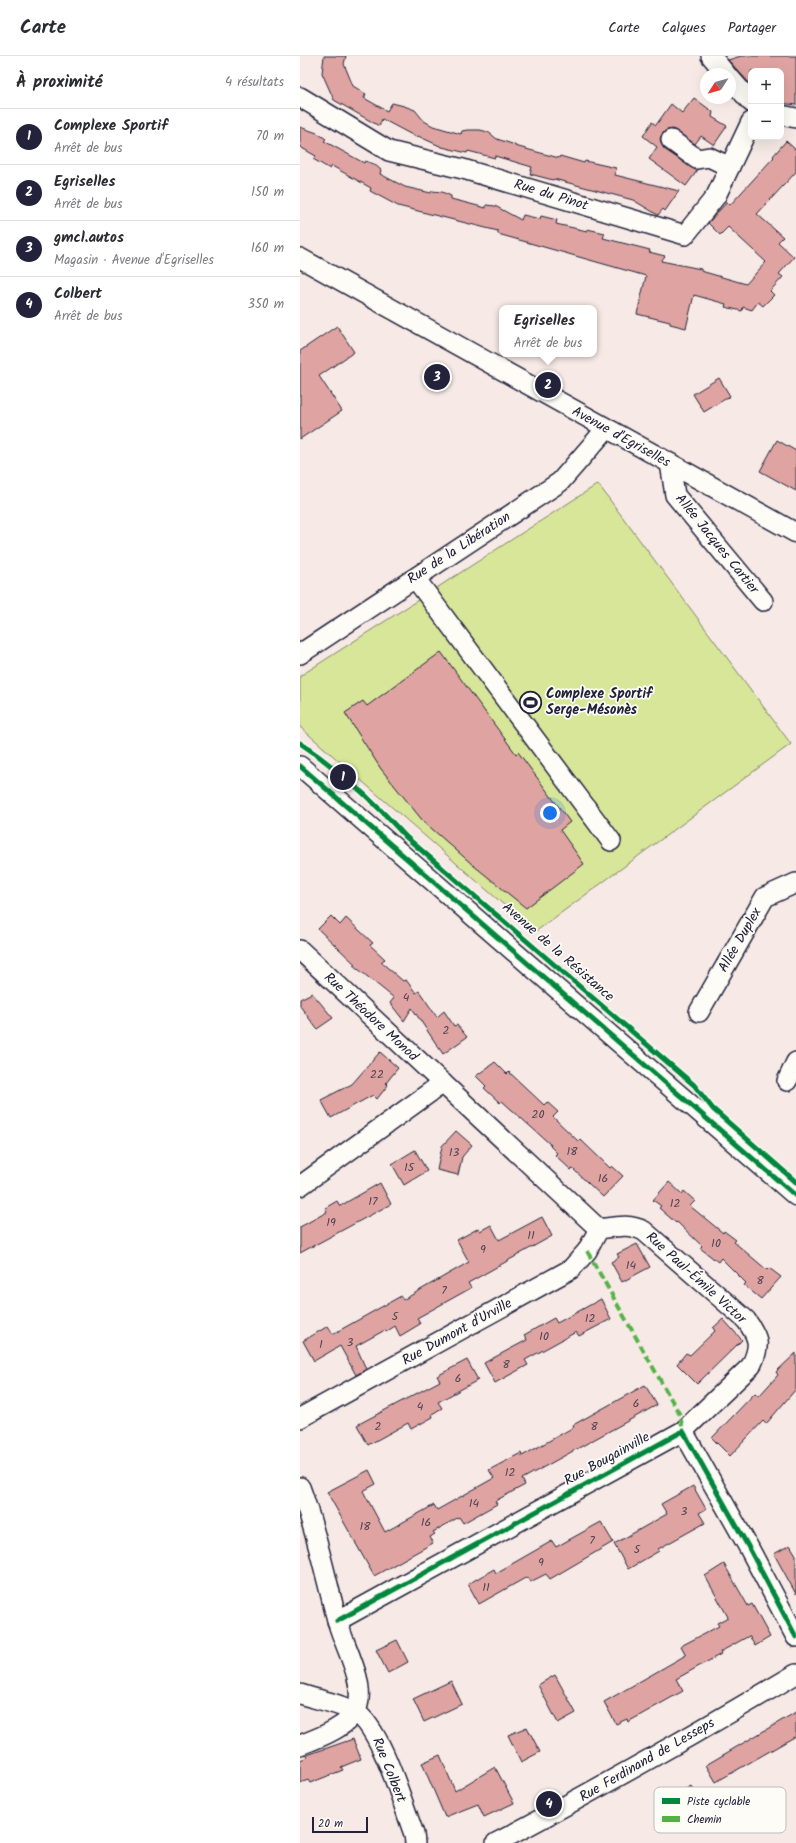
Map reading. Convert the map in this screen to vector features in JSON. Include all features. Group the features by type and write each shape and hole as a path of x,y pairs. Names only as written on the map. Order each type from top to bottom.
{"street":[{"path":"711,56 721,68"},
{"path":"736,85 748,99"},
{"name":"Rue du Pinot","path":"300,97 389,151 462,169 685,235 716,196 748,128"},
{"path":"784,116 796,118"},
{"path":"670,140 697,159 709,157 730,166"},
{"name":"Avenue d'Egriselles","path":"300,258 796,533"},
{"name":"Rue de la Libération","path":"300,654 560,482 606,428"},
{"name":"Allée Jacques Cartier","path":"670,463 675,495 763,601"},
{"path":"415,578 611,841"},
{"name":"Avenue de la Résistance","path":"300,766 796,1196"},
{"name":"Allée Duplex","path":"699,1012 765,897 796,883"},
{"name":"Rue Théodore Monod","path":"300,950 443,1083"},
{"path":"786,1081 796,1062"},
{"path":"300,1186 443,1083 599,1229"},
{"name":"Rue Paul-Émile Victor","path":"599,1229 623,1225 634,1226 644,1231 746,1320 756,1334 758,1352 751,1366 682,1431"},
{"name":"Rue Dumont d'Urville","path":"300,1418 571,1268 586,1251 599,1229"},
{"path":"682,1431 749,1548 796,1637"},
{"name":"Rue Bougainville","path":"337,1621 682,1431"},
{"path":"300,1487 306,1526 325,1566 337,1621 356,1674 359,1691 358,1704 355,1712 333,1732 300,1745"},
{"name":"Rue Ferdinand de Lesseps","path":"496,1843 579,1799 691,1736 796,1674"},
{"name":"Rue Colbert","path":"300,1694 355,1712 367,1722 376,1735 414,1834 415,1843"}],"green space":[{"name":"Complexe Sportif Serge-Mésonès","path":"598,484 791,744 535,932 300,727 300,676"}],"building":[{"path":"324,56 346,56 344,64 353,86 366,94 364,98 387,111 392,103 404,106 415,110 424,121 433,126 461,134 462,131 467,130 480,130 488,132 497,139 515,146 559,158 560,156 584,163 585,161 616,168 615,175 679,191 665,211 663,209 658,215 633,200 530,174 532,167 495,156 495,158 468,151 467,153 442,147 418,136 416,137 382,119 379,126 334,100 322,73"},
{"path":"741,56 796,56 796,105 784,103 784,68 748,68 748,82 728,60"},
{"path":"694,98 700,104 713,112 712,117 727,126 714,145 701,136 695,144 673,129 666,130 662,134 660,139 664,149 697,171 686,186 649,159 657,147 643,136 652,122 656,125 671,104 682,113"},
{"path":"300,127 317,133 326,139 324,141 364,163 365,161 374,164 381,170 380,174 405,187 431,193 432,191 442,192 451,196 451,199 486,208 486,205 495,206 521,220 523,215 540,219 541,216 557,220 556,224 587,231 587,229 605,233 603,238 650,250 649,252 665,256 661,261 701,269 701,271 746,284 766,262 728,227 720,235 708,223 727,202 730,205 774,157 773,156 786,141 796,150 796,172 757,214 783,237 778,242 794,257 779,274 783,277 770,291 774,295 763,306 758,302 752,310 743,307 742,311 725,307 726,304 694,295 686,328 670,324 670,322 637,314 646,276 498,234 498,231 398,206 370,191 371,188 332,166 330,169 313,159 316,156 300,147"},
{"path":"337,326 354,352 319,376 342,411 300,439 300,351"},
{"path":"719,378 730,396 704,412 693,394"},
{"path":"777,440 796,451 796,491 760,471"},
{"path":"441,652 516,754 518,752 570,822 560,830 584,864 526,908 473,865 423,821 381,769 345,713 363,701 367,706"},
{"path":"331,916 340,925 346,918 373,943 370,945 385,959 381,962 403,981 406,980 416,993 419,991 437,1017 444,1011 454,1026 457,1025 467,1037 443,1054 412,1008 404,1021 390,1003 394,998 353,965 355,964 318,929"},
{"path":"312,993 333,1018 317,1029 300,1006 300,999"},
{"path":"380,1052 398,1068 386,1083 388,1085 377,1099 373,1095 331,1118 321,1100 352,1084"},
{"path":"495,1062 507,1074 509,1072 544,1105 547,1102 558,1112 553,1117 578,1141 580,1139 610,1168 612,1166 623,1176 603,1197 573,1169 571,1170 555,1155 557,1153 550,1146 551,1145 502,1101 500,1103 484,1088 486,1086 476,1076"},
{"path":"456,1131 472,1145 462,1157 458,1175 437,1170 442,1146"},
{"path":"415,1150 427,1171 404,1185 392,1164"},
{"path":"669,1182 682,1194 684,1191 695,1201 690,1206 723,1233 724,1231 736,1240 734,1242 767,1270 769,1268 781,1277 761,1299 744,1285 746,1283 721,1258 718,1262 700,1248 702,1246 677,1222 676,1223 659,1208 661,1206 653,1200"},
{"path":"380,1183 391,1204 300,1253 300,1227 327,1212 325,1208 337,1201 340,1206"},
{"path":"542,1217 552,1236 468,1283 471,1288 417,1318 420,1324 400,1336 395,1326 386,1332 385,1330 356,1346 366,1369 356,1375 340,1346 314,1361 303,1341 328,1326 333,1334 401,1296 403,1300 469,1262 457,1240 479,1228 480,1231 491,1225 499,1240"},
{"path":"637,1244 650,1267 622,1282 611,1262 619,1257 617,1254"},
{"path":"601,1299 611,1319 579,1336 576,1332 525,1360 528,1365 495,1383 484,1363 527,1340 524,1335 554,1318 557,1323"},
{"path":"723,1319 742,1340 697,1384 677,1364 686,1353 690,1355 715,1331 713,1328"},
{"path":"796,1353 796,1389 766,1424 763,1421 730,1456 712,1438 755,1393 759,1396 778,1375 776,1372"},
{"path":"467,1360 478,1380 438,1402 442,1408 432,1414 433,1417 411,1429 408,1423 368,1445 357,1425 440,1381 437,1376"},
{"path":"645,1385 657,1405 522,1479 525,1485 495,1501 497,1504 463,1523 459,1517 433,1532 435,1534 430,1537 433,1543 374,1576 327,1492 369,1470 376,1484 363,1491 385,1532 434,1505 437,1510 494,1478 489,1470 521,1453 522,1456 574,1427 573,1425"},
{"path":"693,1486 706,1509 699,1513 705,1523 658,1549 659,1551 628,1569 614,1544 667,1514 661,1504"},
{"path":"601,1522 613,1542 550,1579 546,1574 530,1582 527,1577 479,1604 468,1584 494,1569 496,1573 552,1541 556,1547"},
{"path":"790,1545 796,1555 796,1594 774,1554"},
{"path":"724,1564 748,1606 752,1604 770,1637 755,1646 749,1636 720,1652 721,1654 676,1679 683,1691 628,1722 627,1719 616,1724 604,1702 686,1655 681,1646 719,1626 717,1623 728,1617 705,1576"},
{"path":"397,1640 408,1662 388,1673 376,1650"},
{"path":"555,1675 576,1713 558,1723 538,1685"},
{"path":"451,1681 462,1704 424,1722 413,1699"},
{"path":"796,1712 796,1736 716,1782 706,1765"},
{"path":"527,1727 540,1752 521,1762 508,1735"},
{"path":"353,1739 361,1759 341,1767 343,1770 310,1783 308,1780 300,1783 300,1760 308,1757 307,1755"},
{"path":"440,1755 455,1791 495,1767 514,1803 484,1817 478,1804 445,1817 422,1763"}],"marked path":[{"path":"587,1251 680,1415 683,1431"}],"cycle path":[{"path":"300,743 315,753 356,787 382,811 406,837 694,1085 713,1109 796,1182"},
{"path":"300,766 796,1196"},
{"path":"337,1621 683,1431 749,1548 796,1637"}],"place":[{"name":"gmcl.autos","path":"437,377"},
{"name":"Egriselles","path":"548,385"},
{"name":"Complexe Sportif Serge-Mésonès","path":"530,702"},
{"name":"Complexe Sportif","path":"343,777"},
{"name":"Colbert","path":"549,1804"}]}
